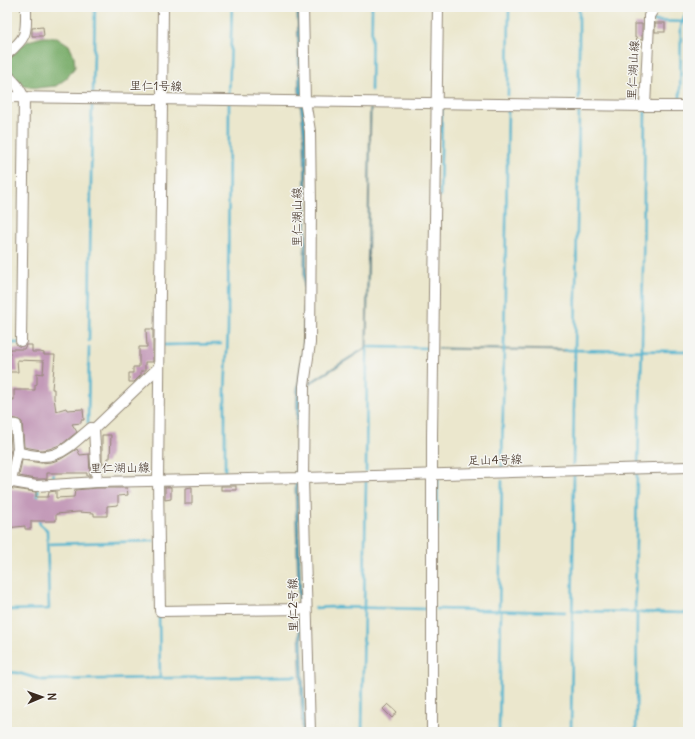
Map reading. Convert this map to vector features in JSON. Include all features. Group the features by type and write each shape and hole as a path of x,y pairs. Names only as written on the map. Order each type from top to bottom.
{"street":[{"path":"7,54 20,43 26,32 26,7"},
{"path":"163,7 158,481 160,610 306,609"},
{"path":"303,7 306,100"},
{"path":"432,732 432,436 438,103 438,7"},
{"name":"里仁湖山線","path":"9,481 36,486 97,482 303,478 304,386 310,343 310,131 306,100 645,106 648,23 649,16 655,7"},
{"path":"7,74 17,85 24,97 21,341"},
{"name":"里仁1号線","path":"7,96 306,100"},
{"path":"645,106 688,106"},
{"path":"17,452 38,456 54,455 66,450 91,428 94,429 159,367"},
{"path":"7,424 16,425 17,452 9,481"},
{"path":"94,429 97,482"},
{"name":"足山4号線","path":"303,478 688,467"},
{"name":"里仁2号線","path":"303,478 310,732"}],"green space":[{"path":"43,37 57,37 69,45 74,56 75,67 67,78 56,86 37,88 23,86 15,79 8,69 9,59 28,41"}],"water":[{"path":"297,7 299,7 307,144 306,348 299,416 297,474 305,732 302,732 295,484 297,390 303,347 305,196 304,141 299,90"},
{"path":"370,104 367,348 308,385 307,384 366,347"},
{"path":"437,349 568,350 568,351"}],"building":[{"path":"655,23 665,23 665,32 655,32"},
{"path":"635,24 642,24 642,40 636,40 637,37 635,38"},
{"path":"43,27 44,36 32,36 32,28"},
{"path":"146,329 153,329 153,362 145,362 145,371 141,371 141,375 134,382 129,382 129,373 133,373 133,367 139,367 139,347 147,347"},
{"path":"26,345 32,345 32,352 44,353 44,355 55,355 52,389 54,389 56,411 66,408 67,410 83,409 84,420 81,420 81,423 72,424 77,432 62,444 49,449 41,450 24,447 22,422 17,419 7,418 7,399 14,400 14,390 35,390 35,385 37,384 37,373 43,374 44,361 17,360 18,372 7,372 7,359 10,359 10,349 24,349"},
{"path":"7,431 10,431 11,449 7,469"},
{"path":"102,435 111,435 110,458 108,458 108,463 102,463"},
{"path":"77,449 80,455 89,454 90,476 87,476 87,473 47,473 47,479 36,479 19,476 22,460 41,463 52,462 61,459"},
{"path":"221,486 236,486 236,490 221,490"},
{"path":"165,487 171,487 171,499 165,500"},
{"path":"192,487 192,504 185,504 185,488"},
{"path":"7,488 36,492 36,497 48,497 49,492 56,491 56,498 74,497 75,490 97,488 127,488 128,495 118,496 118,505 107,506 107,516 94,516 94,513 78,512 56,514 56,521 31,521 31,529 25,529 25,526 7,528"},
{"path":"388,704 397,712 392,718 383,709"}],"waterway":[{"path":"93,93 95,7"},
{"path":"229,97 232,7"},
{"path":"371,90 372,7"},
{"path":"508,95 509,7"},
{"path":"579,7 579,99"},
{"path":"645,7 645,15"},
{"path":"680,101 681,27 688,10"},
{"path":"652,21 688,22"},
{"path":"89,341 92,101"},
{"path":"225,476 225,393 228,331 229,103"},
{"path":"440,196 442,109"},
{"path":"502,467 508,111"},
{"path":"638,463 642,347 645,111"},
{"path":"573,464 579,113"},
{"path":"7,343 18,343"},
{"path":"164,345 221,344"},
{"path":"88,423 89,347"},
{"path":"368,347 430,348"},
{"path":"366,471 367,350"},
{"path":"565,350 688,351"},
{"path":"52,481 54,481 53,470"},
{"path":"635,612 636,472"},
{"path":"571,732 574,474"},
{"path":"437,530 438,479"},
{"path":"499,610 502,481"},
{"path":"362,732 366,482"},
{"path":"38,489 38,500"},
{"path":"7,610 49,609 47,530 40,524 38,519"},
{"path":"47,544 154,541"},
{"path":"315,608 427,609"},
{"path":"436,609 565,612"},
{"path":"499,732 501,611"},
{"path":"573,611 688,613"},
{"path":"636,732 637,613"},
{"path":"159,615 160,678"},
{"path":"7,672 18,673 42,680 296,676"}]}
